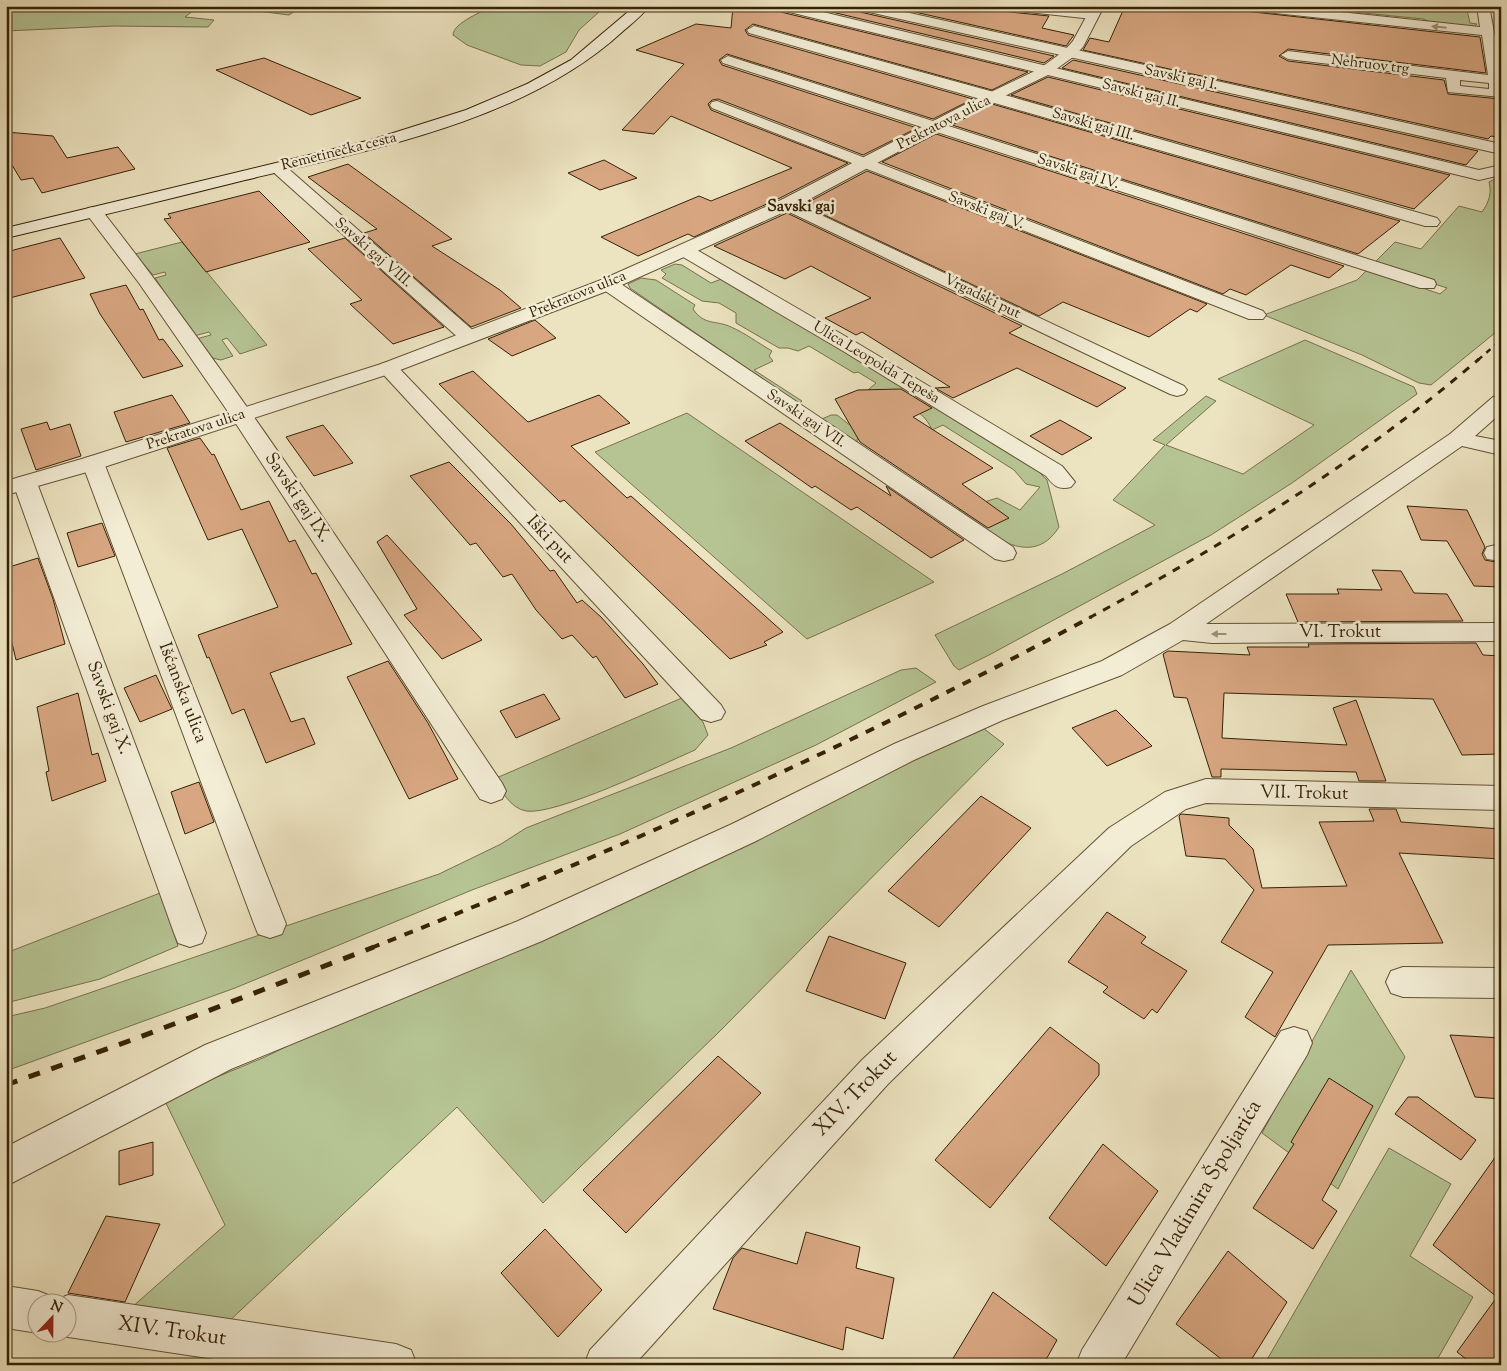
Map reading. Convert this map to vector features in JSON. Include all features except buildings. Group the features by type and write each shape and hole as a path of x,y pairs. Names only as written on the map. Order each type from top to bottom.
{"street":[{"name":"Remetinečka cesta","path":"6,233 403,136 506,99 576,63 643,6"},
{"name":"Savski gaj II.","path":"781,6 1479,175 1501,170"},
{"name":"Savski gaj I.","path":"860,6 1501,149"},
{"path":"1010,6 1095,11"},
{"path":"1246,6 1488,32"},
{"name":"Nehruov trg","path":"1288,56 1452,75 1453,89 1498,94 1483,6"},
{"name":"Prekratova ulica","path":"16,486 242,416 388,368 608,284 787,204 1043,70 1069,53 1079,42 1095,11"},
{"name":"Savski gaj III.","path":"754,30 1431,222"},
{"name":"Savski gaj IV.","path":"728,60 1427,284"},
{"name":"Savski gaj V.","path":"717,105 1256,315"},
{"name":"Savski gaj VIII.","path":"278,168 469,337"},
{"name":"Vrgadski put","path":"787,204 1177,390"},
{"name":"Savski gaj IX.","path":"94,212 146,279 242,416 491,791"},
{"name":"Ulica Leopolda Tepeša","path":"684,250 858,352 1054,472 1064,482"},
{"name":"Savski gaj VII.","path":"608,284 1004,553"},
{"name":"Iški put","path":"388,368 711,712"},
{"path":"6,1167 218,1057 530,931 743,833 904,752 993,713 1112,668 1179,630 1458,439 1501,402"},
{"path":"1458,439 1501,448"},
{"name":"Išćanska ulica","path":"93,463 270,924"},
{"name":"Savski gaj X.","path":"16,486 190,933"},
{"name":"VI. Trokut","path":"1179,630 1212,634 1501,632"},
{"name":"VII. Trokut","path":"1120,837 1176,800 1206,791 1501,798"},
{"name":"XIV. Trokut","path":"605,1365 876,1072 1120,837"},
{"path":"1403,982 1501,983"},
{"name":"Ulica Vladimira Špoljarića","path":"1097,1365 1294,1043"},
{"path":"6,1308 28,1311"},
{"name":"XIV. Trokut","path":"78,1317 396,1365"}],"green space":[{"path":"8,6 176,6 194,10 185,17 214,20 208,27 113,26 6,31"},
{"path":"218,6 303,6 289,15"},
{"path":"496,6 590,6 585,11 599,12 579,30 566,52 540,66 521,65 467,45 453,35 454,30 463,22"},
{"path":"1280,6 1466,6 1470,23 1477,24 1474,27 1435,24 1423,19"},
{"path":"1501,176 1501,328 1431,385 1419,383 1362,355 1264,315 1357,280 1368,269 1440,294 1447,288 1373,264 1395,242 1421,249 1459,206 1482,212 1489,197 1489,182"},
{"path":"182,242 267,345 240,354 227,338 222,340 233,356 221,360 208,357 196,339 211,335 209,332 194,336 155,278 166,275 165,272 153,275 135,254"},
{"path":"675,264 682,265 711,283 724,278 1033,466 1047,480 1059,527 1048,540 1035,546 1022,547 994,537 956,511 997,498 1020,510 1040,487 1026,484 1014,470 943,425 932,430 914,409 868,390 876,383 858,372 854,373 809,346 798,351 779,348 736,323 736,313 719,303 702,301 662,278 666,274 661,270"},
{"path":"641,278 656,280 695,305 693,309 702,318 736,329 772,351 769,356 773,361 754,370 802,401 799,404 630,288 628,284"},
{"path":"1305,340 1414,387 1417,394 1292,483 1211,535 989,655 959,670 954,666 935,635 1062,574 1155,525 1113,500 1165,445 1153,440 1206,396 1216,401 1166,445 1243,474 1314,425 1218,379"},
{"path":"687,413 934,582 807,639 595,452"},
{"path":"831,415 837,415 860,433 857,440 858,444 822,419"},
{"path":"916,668 936,682 816,745 620,834 472,890 235,988 6,1071 6,1017 45,1008 439,874 501,844 526,828 731,748 901,670"},
{"path":"684,697 703,722 708,735 695,750 635,777 560,806 526,811 511,803 494,779"},
{"path":"983,728 1004,744 720,1031 543,1203 457,1107 225,1325 131,1308 225,1225 164,1099 265,1057 328,1026 742,848 860,782"},
{"path":"160,893 178,946 100,979 6,1003 6,953"},
{"path":"1351,970 1405,1057 1338,1189 1262,1133"},
{"path":"1389,1148 1451,1184 1410,1256 1473,1297 1434,1365 1264,1365"}],"railway":[{"path":"1478,360 1501,340"},
{"path":"1089,618 1242,530 1291,499 1387,432 1479,359"},
{"path":"371,948 555,873 826,752 1091,617"},
{"path":"6,1085 140,1037 374,947"}],"district":[{"name":"Savski gaj","path":"801,207"}]}
